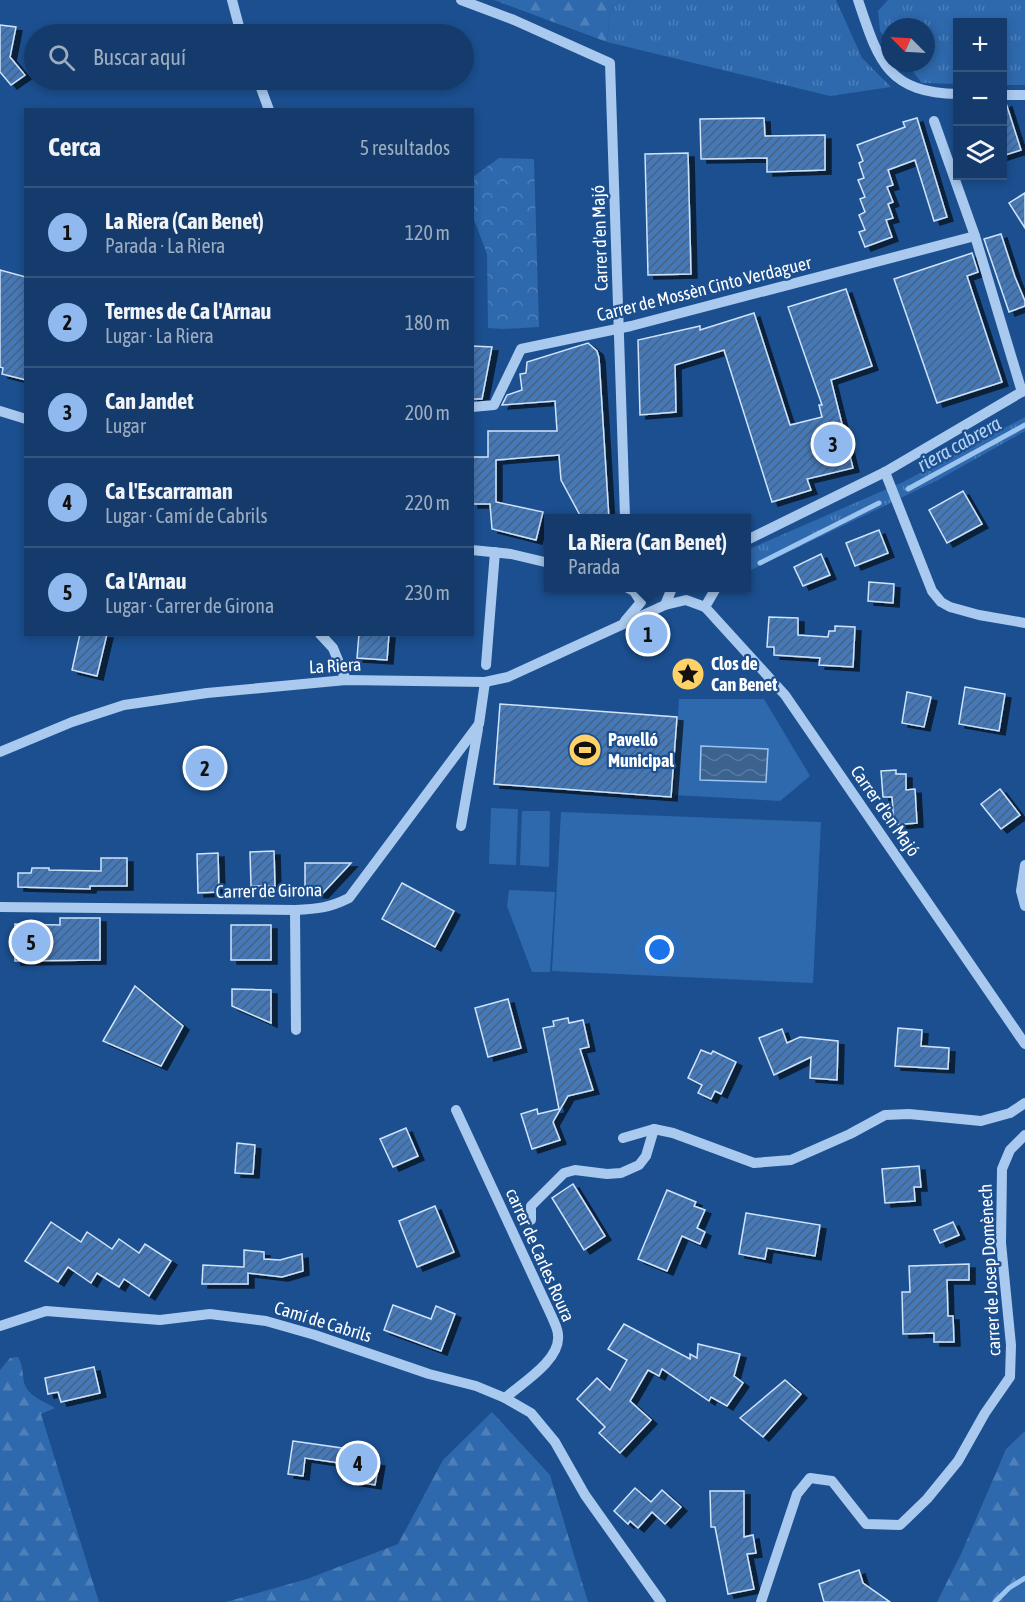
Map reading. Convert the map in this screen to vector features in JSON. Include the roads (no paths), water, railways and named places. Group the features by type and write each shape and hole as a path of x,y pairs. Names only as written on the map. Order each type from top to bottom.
{"street":[{"path":"232,0 238,24"},
{"name":"Carrer d'en Majó","path":"460,0 514,20 610,63 625,514"},
{"path":"861,1 875,51 889,70 918,89 934,94 953,94"},
{"path":"262,90 268,108"},
{"path":"1007,94 1025,95"},
{"path":"751,538 885,472 1024,391 975,236 934,121"},
{"name":"Carrer de Mossèn Cinto Verdaguer","path":"474,406 495,405 522,349 620,328 975,236"},
{"path":"0,411 24,418"},
{"path":"885,472 932,591 941,602 979,615 1025,622"},
{"path":"474,550 512,554 544,561"},
{"path":"486,665 495,552"},
{"path":"609,632 632,615 641,602 635,592"},
{"path":"665,605 670,592"},
{"path":"665,605 686,600 705,607 714,592"},
{"name":"La Riera","path":"0,752 72,722 124,705 207,693 346,681 485,682 508,677 665,605"},
{"name":"Carrer d'en Majó","path":"705,607 785,695 1025,1044"},
{"path":"322,636 333,648 346,681"},
{"name":"Carrer de Girona","path":"0,907 295,910 321,909 349,898 479,724 485,682"},
{"path":"461,826 479,724"},
{"path":"1025,865 1021,891 1025,906"},
{"path":"295,910 296,1029"},
{"path":"623,1138 654,1129 673,1133 754,1163 791,1160 850,1134 885,1115 909,1114 981,1121 1010,1113 1025,1103"},
{"name":"carrer de Carles Roura","path":"456,1110 558,1334 557,1348 549,1360 505,1398"},
{"path":"531,1220 531,1206 564,1173 575,1170 607,1174 621,1173 639,1165 646,1156 654,1129"},
{"name":"carrer de Josep Domènech","path":"761,1602 797,1494 810,1478 832,1481 866,1524 900,1525 927,1499 958,1461 985,1413 1010,1377 1011,1346 1001,1243 1002,1169 1011,1150 1025,1135"},
{"name":"Camí de Cabrils","path":"0,1326 46,1311 160,1320 210,1314 266,1321 315,1335 429,1374 476,1386 505,1398 531,1413 555,1442 585,1496 661,1602"}],"water":[{"path":"701,746 768,749 766,782 700,780"}],"waterway":[{"name":"riera cabrera","path":"908,489 1025,425"},
{"name":"riera cabrera","path":"760,563 879,503"},
{"path":"995,1602 1009,1588 1025,1578"}],"place":[{"name":"Can Jandet","path":"833,444"},
{"name":"La Riera (Can Benet)","path":"648,634"},
{"name":"Clos de Can Benet","path":"688,674"},
{"name":"Pavelló Municipal","path":"585,750"},
{"name":"Termes de Ca l'Arnau","path":"205,768"},
{"name":"Ca l'Arnau","path":"31,942"},
{"name":"Ca l'Escarraman","path":"358,1463"}]}
